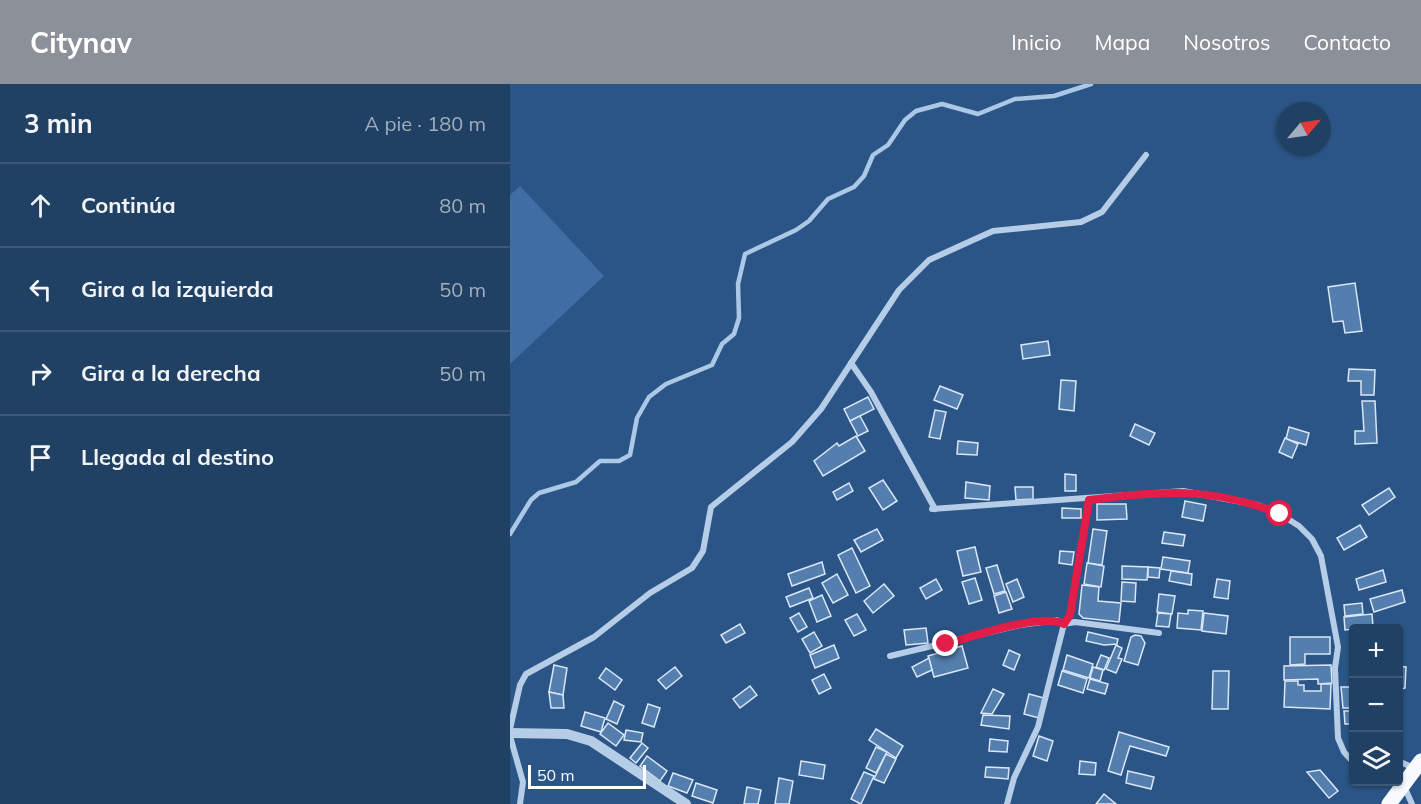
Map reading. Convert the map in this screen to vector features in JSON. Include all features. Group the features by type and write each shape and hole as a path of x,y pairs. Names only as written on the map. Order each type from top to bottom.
{"main road":[{"path":"1389,804 1418,765"}],"street":[{"path":"520,804 524,782 510,732 520,685 526,674 594,637 650,593 692,568 703,551 711,507 792,442 821,410 880,323 899,290 930,260 993,231 1081,222 1102,212 1146,155"},
{"path":"851,363 871,392 933,509 1089,500 1183,491 1258,505 1280,514 1299,526 1312,539 1321,556 1338,647 1335,668 1338,738 1349,758"},
{"path":"1007,804 1014,778 1038,727 1064,624 1070,615 1089,500"},
{"path":"890,656 1020,625 1057,620 1064,624 1075,622 1159,633"},
{"path":"510,732 567,734 591,741 680,803"},
{"path":"1403,762 1418,765"},
{"path":"1404,786 1413,804"}],"shaded area":[{"path":"520,186 604,276 510,364 510,195"}],"building":[{"path":"1355,283 1362,331 1345,333 1343,321 1333,322 1328,287"},
{"path":"1048,341 1050,355 1023,359 1021,345"},
{"path":"1349,369 1375,370 1374,395 1361,395 1361,381 1348,381"},
{"path":"1061,380 1076,381 1074,411 1059,409"},
{"path":"940,386 963,395 957,409 934,400"},
{"path":"868,397 874,409 850,421 844,409"},
{"path":"1362,401 1375,401 1377,443 1355,444 1355,431 1364,431"},
{"path":"935,410 946,412 940,439 929,437"},
{"path":"860,416 868,431 858,436 850,421"},
{"path":"1135,424 1155,433 1149,445 1130,436"},
{"path":"1289,427 1309,433 1306,445 1286,439"},
{"path":"856,436 865,451 823,476 814,461 837,443 839,446"},
{"path":"1285,438 1298,444 1292,458 1279,452"},
{"path":"958,441 978,443 977,455 957,454"},
{"path":"1065,474 1076,475 1076,491 1065,491"},
{"path":"883,480 897,501 883,510 869,488"},
{"path":"966,482 990,486 989,500 965,498"},
{"path":"849,483 853,491 837,500 833,492"},
{"path":"1015,487 1033,487 1033,499 1016,500"},
{"path":"1389,488 1395,497 1369,515 1362,505"},
{"path":"1185,501 1206,505 1203,521 1182,517"},
{"path":"1097,504 1126,504 1127,519 1097,520"},
{"path":"1062,508 1081,509 1081,518 1062,518"},
{"path":"1360,525 1367,537 1344,550 1337,538"},
{"path":"877,529 883,540 861,552 854,540"},
{"path":"1093,529 1107,531 1102,565 1088,563"},
{"path":"1164,532 1185,535 1183,546 1162,543"},
{"path":"975,547 981,572 963,576 957,551"},
{"path":"852,548 870,586 856,593 838,555"},
{"path":"1060,551 1074,552 1072,565 1059,563"},
{"path":"1163,557 1190,561 1188,573 1161,569"},
{"path":"822,562 825,574 792,586 788,574"},
{"path":"1087,563 1104,566 1101,587 1084,584"},
{"path":"997,565 1005,591 994,594 986,568"},
{"path":"1122,566 1148,567 1147,580 1122,579"},
{"path":"1148,567 1160,568 1159,578 1148,577"},
{"path":"1383,570 1386,582 1359,590 1356,579"},
{"path":"1171,571 1192,574 1191,585 1169,581"},
{"path":"837,574 848,595 833,603 822,583"},
{"path":"975,578 982,600 969,604 962,582"},
{"path":"936,579 942,590 926,599 920,588"},
{"path":"1017,579 1024,597 1013,602 1006,584"},
{"path":"1217,579 1230,581 1228,599 1214,597"},
{"path":"1122,582 1136,583 1135,602 1121,601"},
{"path":"884,584 894,596 873,613 864,601"},
{"path":"1082,585 1099,587 1098,601 1121,603 1119,622 1083,618 1079,614"},
{"path":"809,588 813,598 790,607 786,597"},
{"path":"1402,590 1405,602 1374,612 1370,599"},
{"path":"1006,592 1012,609 999,613 994,596"},
{"path":"1159,594 1175,596 1172,614 1157,612"},
{"path":"822,595 831,616 817,622 809,601"},
{"path":"1362,603 1363,614 1345,616 1344,605"},
{"path":"1188,610 1203,611 1201,630 1177,628 1178,613 1188,614"},
{"path":"799,613 807,627 798,632 790,618"},
{"path":"1158,613 1171,614 1169,627 1156,626"},
{"path":"1204,613 1228,616 1226,634 1202,631"},
{"path":"857,614 866,630 854,636 845,620"},
{"path":"1372,614 1373,624 1349,624 1349,630 1345,630 1344,617"},
{"path":"740,624 745,633 726,643 721,635"},
{"path":"926,628 928,643 906,645 904,630"},
{"path":"814,632 822,646 810,653 802,639"},
{"path":"1088,632 1118,639 1117,644 1104,645 1086,641"},
{"path":"1141,636 1145,643 1138,665 1124,661 1131,637"},
{"path":"1290,637 1330,637 1330,654 1305,654 1305,664 1290,665"},
{"path":"834,645 839,658 815,668 810,655"},
{"path":"1116,645 1122,648 1118,658 1122,659 1116,673 1106,669"},
{"path":"962,646 968,668 934,677 928,656"},
{"path":"1009,650 1020,655 1014,670 1003,665"},
{"path":"1067,655 1093,664 1089,678 1063,670"},
{"path":"1101,655 1109,658 1104,670 1096,667"},
{"path":"929,658 932,670 917,677 912,667"},
{"path":"554,665 567,668 563,695 549,692"},
{"path":"1331,665 1332,683 1318,684 1318,679 1284,680 1284,666"},
{"path":"675,667 682,676 666,689 658,680"},
{"path":"1093,667 1103,670 1100,681 1090,678"},
{"path":"1403,667 1406,667 1405,688 1403,689"},
{"path":"606,668 622,680 615,690 599,678"},
{"path":"1062,671 1087,679 1083,693 1058,685"},
{"path":"1213,671 1229,671 1228,709 1212,709"},
{"path":"824,674 831,688 819,694 812,680"},
{"path":"1090,679 1108,684 1105,694 1087,689"},
{"path":"1285,681 1298,681 1298,685 1304,685 1304,691 1321,691 1321,684 1331,684 1330,709 1284,707"},
{"path":"750,686 757,695 740,708 733,699"},
{"path":"1341,687 1349,687 1349,708 1343,708"},
{"path":"993,689 1004,694 992,714 981,713"},
{"path":"549,692 563,695 564,708 551,708"},
{"path":"1029,694 1044,698 1039,718 1024,714"},
{"path":"614,701 624,706 617,724 606,719"},
{"path":"648,704 660,708 654,727 642,723"},
{"path":"1344,711 1349,711 1349,724 1345,724"},
{"path":"585,712 605,718 601,732 581,726"},
{"path":"983,715 1010,716 1009,729 981,725"},
{"path":"608,723 624,735 616,746 600,734"},
{"path":"876,729 903,746 896,758 869,740"},
{"path":"626,730 643,733 641,742 624,740"},
{"path":"1119,732 1169,747 1166,756 1130,746 1121,775 1108,771"},
{"path":"1039,736 1053,741 1047,761 1033,756"},
{"path":"990,739 1008,741 1007,752 989,751"},
{"path":"642,743 648,748 636,763 630,758"},
{"path":"876,747 887,752 876,773 866,768"},
{"path":"886,754 896,759 884,783 874,779"},
{"path":"647,756 667,771 660,781 640,766"},
{"path":"801,761 825,765 823,779 799,775"},
{"path":"1080,761 1096,763 1095,775 1079,774"},
{"path":"986,767 1009,768 1008,779 985,777"},
{"path":"1320,770 1338,791 1329,798 1307,772"},
{"path":"1128,771 1154,777 1151,789 1126,783"},
{"path":"864,772 874,776 861,804 851,799"},
{"path":"673,773 693,780 687,793 668,786"},
{"path":"779,778 793,781 789,804 775,804"},
{"path":"696,783 717,790 713,803 692,796"},
{"path":"747,787 761,790 758,804 744,804"},
{"path":"1104,794 1116,804 1096,804"}],"waterway":[{"path":"510,534 531,500 539,493 576,482 600,461 619,461 630,455 637,418 649,397 666,384 712,365 722,344 734,334 739,318 738,284 745,254 796,230 809,221 828,199 854,187 864,176 873,155 888,145 905,120 916,111 942,104 978,114 1015,99 1054,96 1091,84"}],"route":[{"path":"946,644 1020,625 1057,620 1064,624 1070,615 1089,500 1183,491 1258,505 1280,514"}]}
